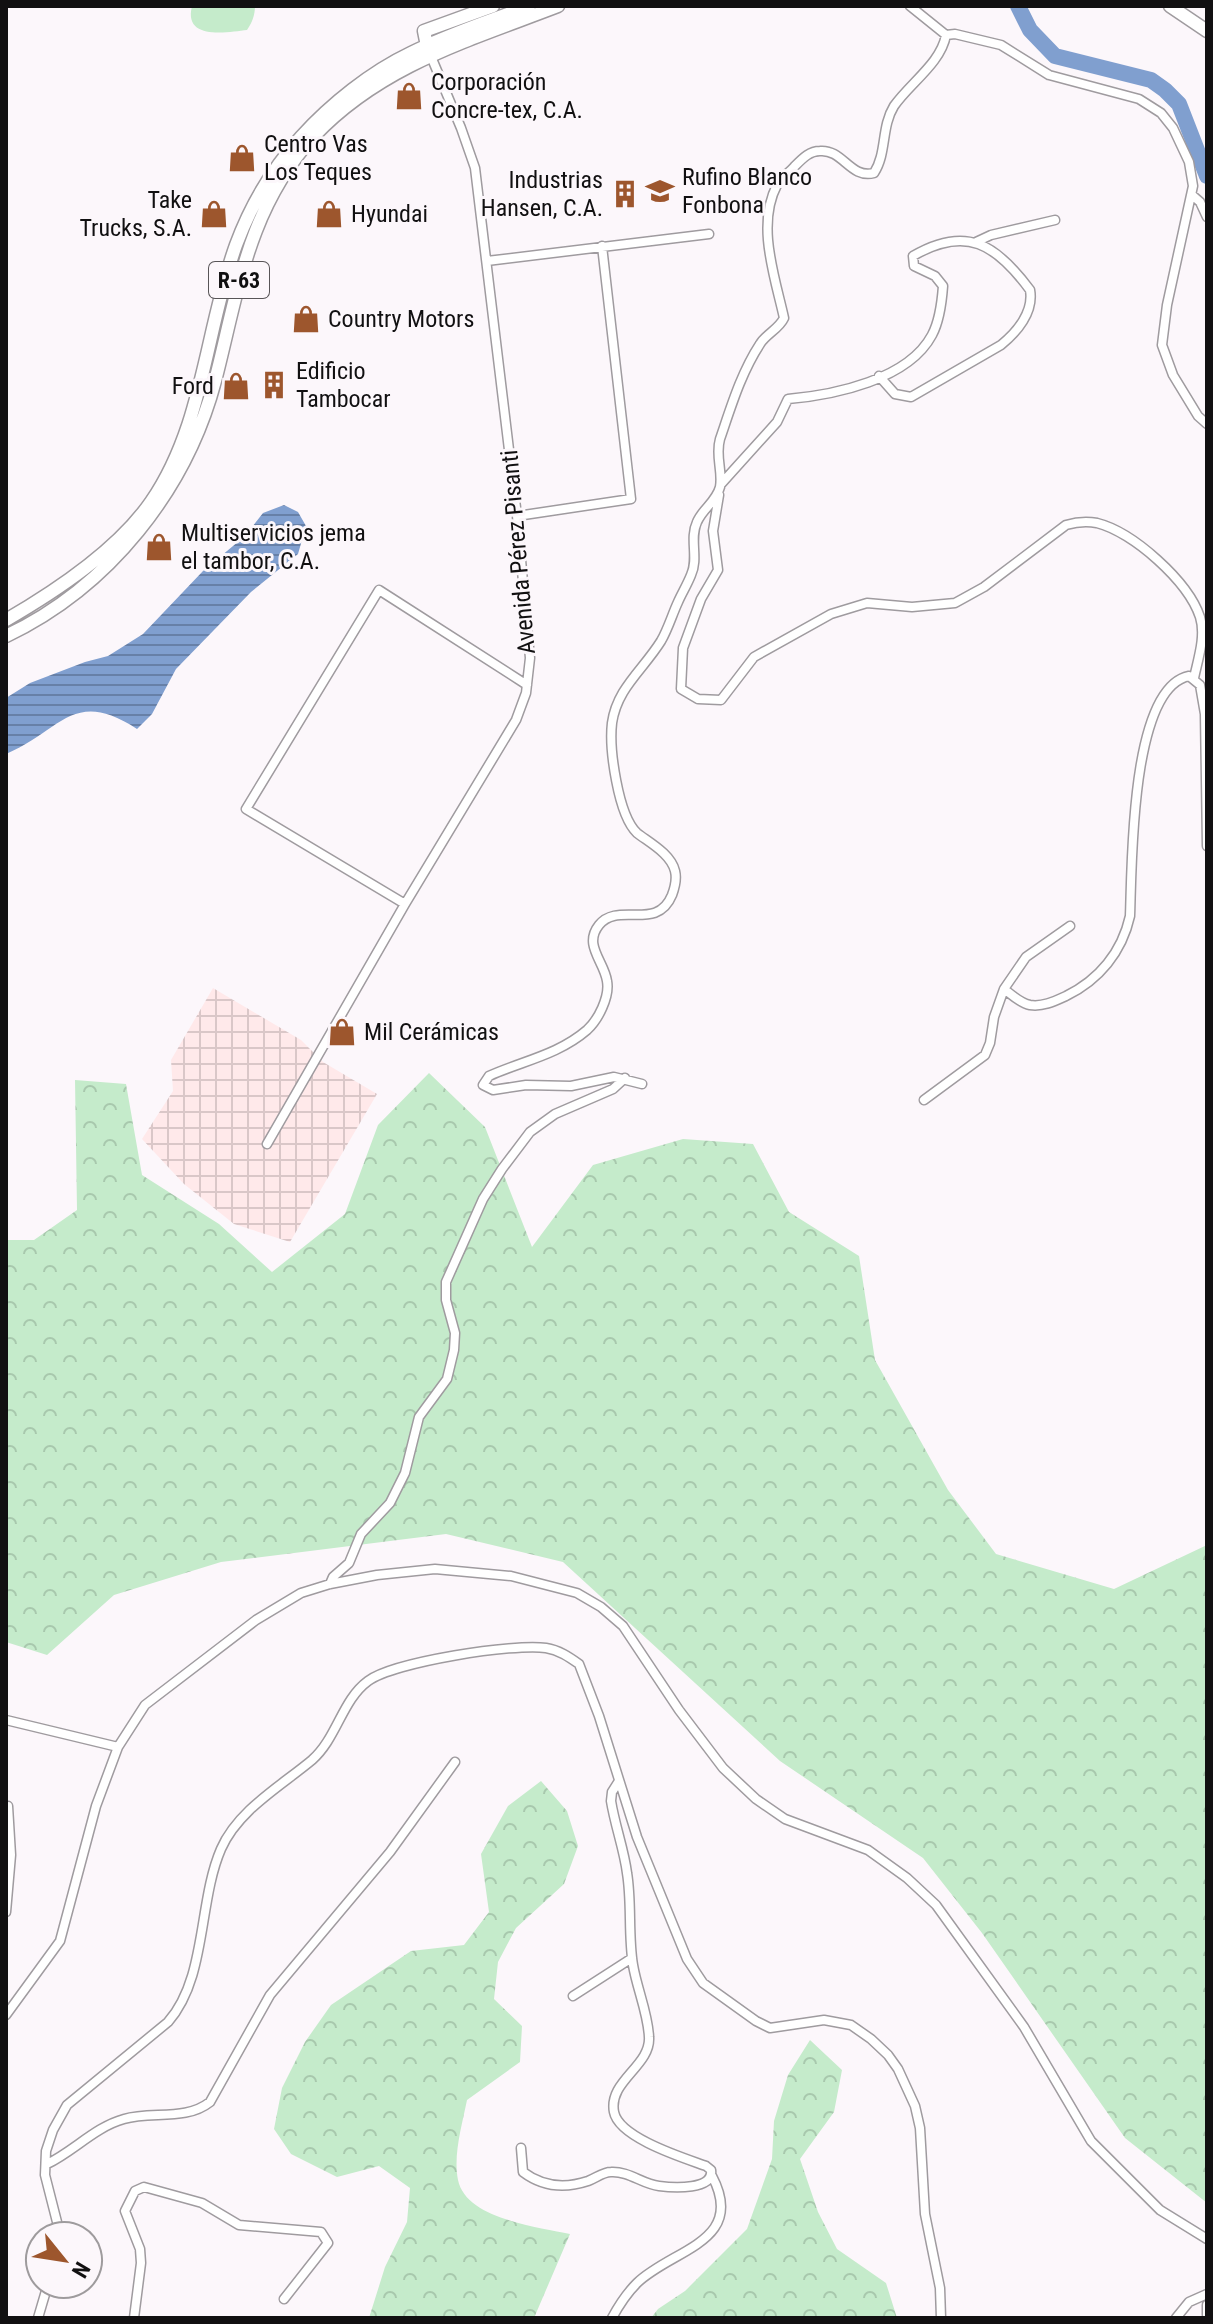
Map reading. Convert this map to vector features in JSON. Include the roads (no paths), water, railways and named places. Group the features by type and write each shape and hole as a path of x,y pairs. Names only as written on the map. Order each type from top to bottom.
{"main road":[{"path":"429,51 424,31 493,6"},
{"name":"R-63","path":"6,636 54,610 87,584 120,552 171,486 215,382 248,247 281,181 314,136 351,103 429,51 529,6"},
{"name":"R-63","path":"429,51 558,6"},
{"path":"1170,6 1207,31"},
{"name":"R-63","path":"6,620 47,596 119,538 149,505 183,453"}],"street":[{"path":"910,6 946,35 955,34 1001,45 1049,75 1124,94 1149,104 1161,113 1181,142 1192,175 1192,195 1167,305 1162,345 1173,375 1198,416 1207,424"},
{"path":"946,35 945,44 893,108 886,122 880,161 874,173 855,171 833,154 817,150 805,156 776,186 767,254 784,318 761,342 745,370 718,449 720,487 713,531 718,570 701,599 681,662 681,689 698,699 721,700 754,657 831,614 867,603 912,607 955,603 984,587 1066,525 1082,522 1102,525 1128,538 1152,555 1185,592 1197,610 1202,628 1194,678"},
{"name":"Avenida Pérez Pisanti","path":"267,1144 405,904 516,720 527,685 530,658 517,516 475,168 429,51"},
{"path":"1192,195 1200,202 1207,217"},
{"path":"976,242 991,235 1055,220"},
{"path":"487,261 709,234"},
{"path":"642,1084 614,1077 571,1086 526,1085 493,1090 483,1085 489,1076 549,1054 592,1025 603,1006 607,987 592,942 599,925 615,915 637,916 658,911 665,907 673,890 676,873 673,865 636,832 625,816 613,763 612,724 620,694 664,637 695,565 696,525 715,501 720,487 777,422 788,399 825,396 879,376 909,361 921,350 937,323 943,286 935,276 914,266 913,256 948,241 964,239 976,242 1010,266 1030,290 1030,308 1013,335 911,397 895,394 879,376"},
{"path":"517,516 631,499 602,246"},
{"path":"405,904 246,809 379,590 527,685"},
{"path":"1004,989 1030,1005 1049,1003 1092,981 1111,960 1130,916 1136,788 1143,748 1168,688 1182,678 1194,678 1200,685 1205,714 1207,846"},
{"path":"924,1100 985,1055 1004,989 1026,957 1070,926"},
{"path":"330,1584 333,1577 349,1563 361,1534 390,1503 405,1473 419,1417 447,1379 455,1333 446,1300 446,1282 483,1199 530,1132 555,1114 613,1089 625,1078"},
{"path":"6,2015 60,1941 85,1844 118,1747 145,1705 256,1620 301,1593 377,1575 435,1569 511,1576 577,1593 601,1607 623,1626 679,1710 723,1768 756,1799 785,1819 868,1850 907,1878 936,1905 1024,2027 1091,2141 1160,2210 1207,2239"},
{"path":"56,2220 45,2175 46,2151 53,2130 67,2105 168,2022 180,2008 192,1973 221,1850 231,1832 247,1814 329,1742 351,1699 367,1681 391,1669 422,1662 539,1647 564,1654 579,1664 637,1837 687,1959 703,1983 770,2028 824,2020 851,2025 871,2039 898,2069 915,2106 920,2128 925,2214 940,2288 941,2318"},
{"path":"6,1720 118,1747"},
{"path":"47,2164 109,2123 128,2117 192,2112 210,2102 270,1995 390,1852 455,1762"},
{"path":"612,2318 639,2281 702,2242 712,2231 723,2206 711,2170 623,2128 614,2114 614,2099 619,2088 644,2055 650,2039 632,1958 627,1874 611,1801 612,1792 619,1781"},
{"path":"6,1912 11,1855 8,1806"},
{"path":"573,1996 632,1958"},
{"path":"521,2148 523,2172 543,2184 565,2187 607,2172 624,2173 658,2186 701,2185 712,2176"},
{"path":"134,2318 140,2249 125,2211 135,2191 144,2187 202,2203 239,2225 321,2232 325,2235 328,2243 284,2299"},
{"path":"1176,2318 1189,2302 1207,2294"},
{"path":"1207,2305 1207,2315"}],"water":[{"path":"284,505 298,512 306,526 298,554 251,592 176,669 152,714 137,729 115,717 82,712 6,754 6,698 30,683 108,656 143,634 203,571 245,536 263,513"}],"waterway":[{"path":"1018,6 1030,30 1055,56 1151,80 1165,90 1179,104 1207,176"}],"place":[{"name":"Corporación Concre-tex, C.A.","path":"409,96"},
{"name":"Centro Vas Los Teques","path":"242,158"},
{"name":"Rufino Blanco Fonbona","path":"660,191"},
{"name":"Industrias Hansen, C.A.","path":"625,194"},
{"name":"Take Trucks, S.A.","path":"214,214"},
{"name":"Hyundai","path":"329,214"},
{"name":"Country Motors","path":"306,319"},
{"name":"Edificio Tambocar","path":"274,385"},
{"name":"Ford","path":"236,386"},
{"name":"Multiservicios jema el tambor, C.A.","path":"159,547"},
{"name":"Mil Cerámicas","path":"342,1032"}]}
